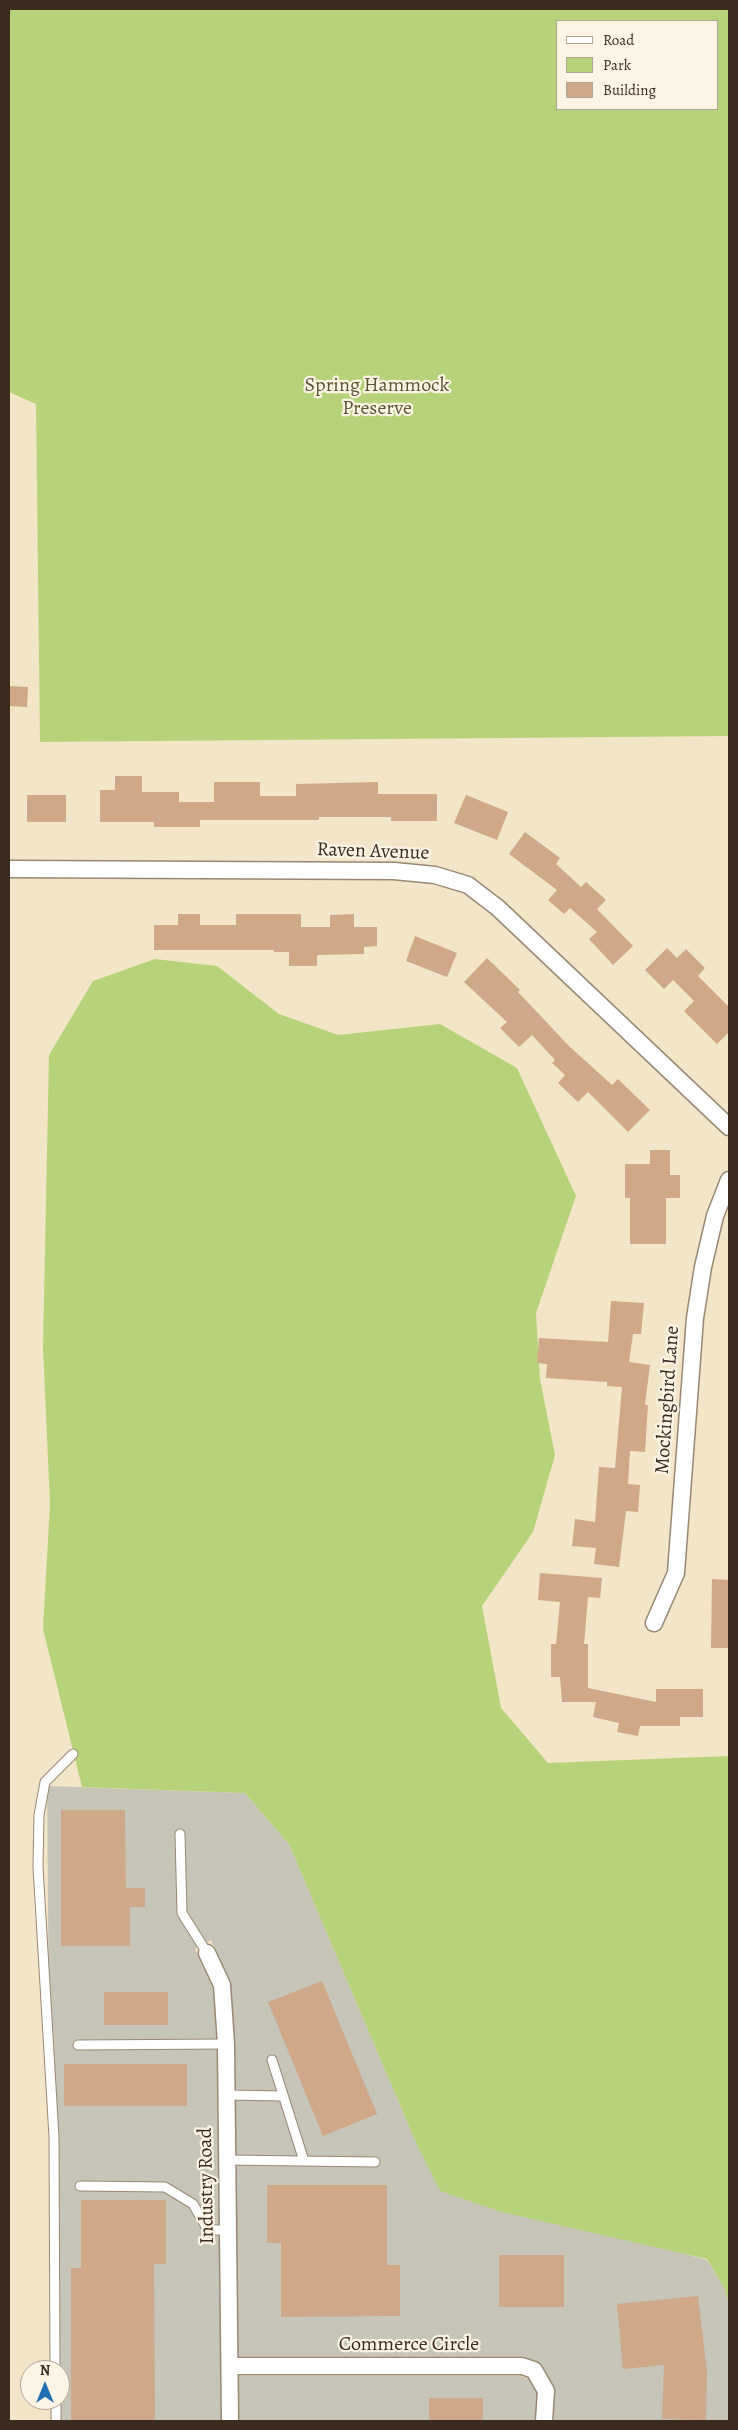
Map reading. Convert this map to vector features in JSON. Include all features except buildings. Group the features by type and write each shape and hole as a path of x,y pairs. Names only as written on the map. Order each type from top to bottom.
{"street":[{"name":"Raven Avenue","path":"9,869 394,871 435,875 468,885 498,908 729,1127"},
{"name":"Mockingbird Lane","path":"654,1623 676,1573 695,1318 703,1267 715,1216 729,1180"},
{"name":"Industry Road","path":"207,1953 222,1985 226,2044 230,2421"},
{"name":"Commerce Circle","path":"230,2366 522,2366 534,2370 546,2391 544,2421"}],"lane":[{"path":"55,2360 54,2137 38,1867 39,1815 46,1782 73,1754"},
{"path":"180,1834 182,1913 207,1953"},
{"path":"78,2045 226,2044"},
{"path":"272,2060 304,2161"},
{"path":"227,2095 283,2096"},
{"path":"228,2160 375,2162"},
{"path":"80,2186 165,2186 192,2204 208,2230 228,2230"}],"shaded area":[{"path":"47,1786 245,1793 289,1844 418,2147 667,2249 707,2260 725,2289 729,2305 729,2421 553,2421 553,2385 542,2365 537,2361 522,2356 238,2356 235,2044 231,1984 211,1940 195,1949 213,1988 217,2045 221,2421 52,2421 56,2410 70,2410 70,2360 52,2360"},
{"path":"239,2376 520,2376 529,2379 537,2393 536,2417 535,2421 239,2421"}],"green space":[{"name":"Spring Hammock Preserve","path":"9,9 729,9 729,736 40,742 36,404 9,392"},
{"path":"155,959 217,966 279,1014 338,1035 440,1024 517,1068 576,1196 536,1313 540,1379 555,1455 533,1532 482,1606 501,1708 548,1763 729,1756 729,2305 725,2289 707,2259 502,2212 440,2191 418,2147 289,1844 245,1793 82,1787 43,1629 50,1504 43,1347 49,1055 93,981"}]}
